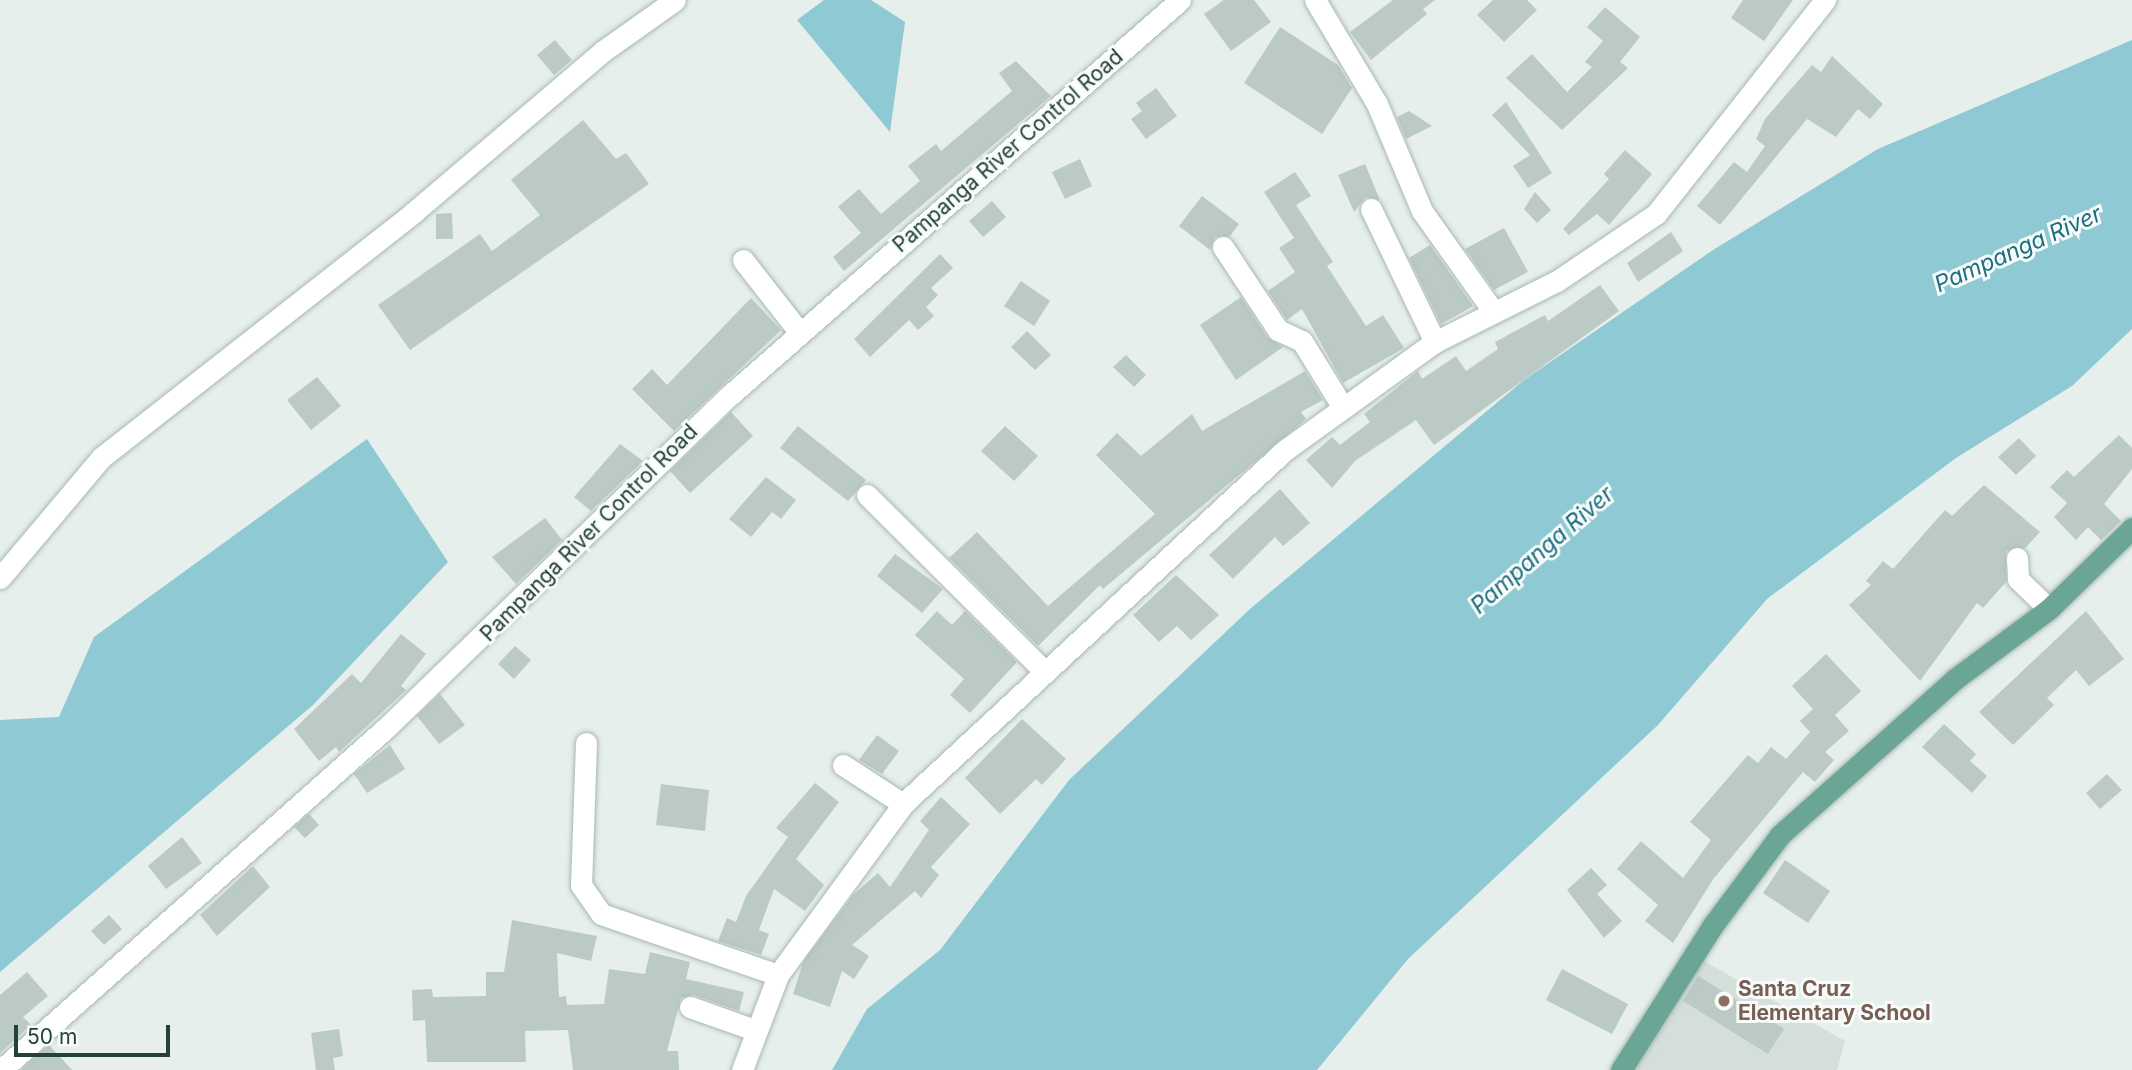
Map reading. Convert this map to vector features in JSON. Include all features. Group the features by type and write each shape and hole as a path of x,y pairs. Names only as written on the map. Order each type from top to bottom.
{"main road":[{"path":"1621,1070 1713,925 1780,835 1955,679 2049,609 2132,528"}],"street":[{"path":"0,578 102,457 674,0"},
{"name":"Pampanga River Control Road","path":"1,1070 397,717 800,333 1180,0"},
{"path":"1315,0 1377,104 1422,211 1493,311"},
{"path":"742,1070 778,975 903,804 1042,669 1342,406 1435,342 1557,281 1656,214 1825,0"},
{"path":"1371,209 1435,342"},
{"path":"1223,247 1278,330 1302,341 1342,406"},
{"path":"743,260 800,333"},
{"path":"867,495 1042,669"},
{"path":"2017,558 2018,579 2049,609"},
{"path":"586,743 581,885 601,914 778,975"},
{"path":"844,765 903,804"},
{"path":"690,1007 755,1030"}],"shaded area":[{"name":"Santa Cruz Elementary School","path":"1702,960 1845,1041 1837,1070 1631,1070"}],"water":[{"path":"824,0 871,0 905,22 890,132 797,20"},
{"name":"Pampanga River","path":"2132,40 2132,329 2072,386 1956,458 1767,599 1658,725 1408,959 1317,1070 832,1070 867,1009 940,950 1069,780 1250,609 1524,380 1713,250 1878,149"},
{"path":"367,439 448,562 313,705 0,972 0,720 59,717 94,637"}],"building":[{"path":"1224,0 1254,0 1271,22 1231,51 1204,14"},
{"path":"1393,0 1435,0 1423,9 1427,14 1371,60 1350,32"},
{"path":"1493,0 1527,0 1537,10 1504,42 1477,15"},
{"path":"1743,0 1793,0 1764,41 1731,18"},
{"path":"1605,7 1640,37 1620,62 1628,68 1562,130 1506,78 1532,54 1567,92 1592,67 1585,62 1603,41 1587,27"},
{"path":"1280,27 1338,65 1352,88 1322,134 1244,83"},
{"path":"555,40 572,60 554,75 537,55"},
{"path":"1832,56 1883,104 1870,119 1858,109 1836,137 1807,119 1720,225 1697,206 1734,162 1747,172 1765,146 1756,139 1765,119 1812,65 1821,72"},
{"path":"1016,61 1051,96 844,271 833,257 861,233 838,207 859,189 881,214 920,181 908,166 936,144 941,151 1012,91 999,73"},
{"path":"1156,88 1177,116 1146,139 1131,119 1142,111 1136,103"},
{"path":"1506,102 1552,173 1528,188 1513,166 1530,155 1492,115"},
{"path":"1409,111 1432,126 1406,139 1397,117"},
{"path":"583,120 616,159 626,153 649,184 410,350 378,305 480,234 492,251 540,215 511,180"},
{"path":"1625,150 1652,174 1609,225 1597,214 1569,235 1563,229 1609,179 1604,174"},
{"path":"1080,159 1092,186 1065,199 1052,172"},
{"path":"1365,164 1380,200 1366,197 1354,212 1338,175"},
{"path":"1295,172 1311,196 1296,205 1333,262 1327,266 1366,326 1383,315 1404,348 1343,383 1302,309 1287,320 1268,291 1295,272 1279,248 1294,238 1264,192"},
{"path":"1535,192 1551,210 1537,223 1524,209"},
{"path":"1202,196 1239,224 1230,236 1215,237 1210,250 1179,226"},
{"path":"992,201 1006,217 983,237 969,221"},
{"path":"452,213 453,239 436,239 436,214"},
{"path":"1504,228 1528,272 1494,290 1465,249"},
{"path":"1671,232 1683,251 1638,282 1627,263"},
{"path":"1430,245 1473,306 1441,324 1409,258"},
{"path":"940,254 953,268 931,288 938,295 926,307 934,316 918,330 909,320 870,357 854,339"},
{"path":"1021,281 1050,301 1034,326 1004,306"},
{"path":"1600,285 1619,311 1434,445 1416,420 1355,461 1332,488 1306,460 1332,437 1340,445 1370,422 1364,414 1418,371 1422,379 1456,356 1466,371 1498,349 1495,342 1545,315 1548,321"},
{"path":"1241,297 1267,337 1283,347 1236,380 1200,325"},
{"path":"751,298 781,330 674,431 632,389 652,369 667,385"},
{"path":"1027,331 1051,355 1035,370 1011,347"},
{"path":"1126,355 1146,375 1134,387 1113,367"},
{"path":"1305,371 1323,400 1301,412 1306,419 1103,589 1100,585 1038,646 949,558 977,532 1048,606 1155,514 1096,455 1117,433 1141,456 1192,414 1202,431"},
{"path":"317,377 341,406 311,430 287,400"},
{"path":"731,412 753,436 690,493 670,471"},
{"path":"798,426 866,480 848,501 780,448"},
{"path":"1005,426 1038,456 1014,481 981,451"},
{"path":"2119,435 2132,448 2132,469 2104,504 2121,521 2101,540 2088,527 2076,540 2054,517 2067,503 2050,487 2067,470 2074,477"},
{"path":"2019,438 2036,456 2016,475 1998,457"},
{"path":"620,444 643,461 591,511 574,497"},
{"path":"766,477 796,500 781,519 772,512 751,537 729,519"},
{"path":"1984,485 2040,532 2025,548 2006,551 2006,582 1983,608 1977,603 1920,681 1849,605 1871,585 1866,581 1883,561 1893,569 1945,510 1952,516"},
{"path":"1280,489 1310,523 1283,546 1275,537 1233,579 1209,555"},
{"path":"545,518 562,540 516,584 492,557"},
{"path":"895,554 943,589 922,613 877,576"},
{"path":"1176,575 1219,615 1191,640 1177,626 1159,642 1133,615"},
{"path":"937,611 952,625 965,611 1017,662 970,713 950,695 964,679 915,635"},
{"path":"2086,611 2124,659 2089,686 2076,670 2047,698 2054,705 2013,745 1979,712"},
{"path":"401,634 426,654 401,686 406,690 339,752 336,747 319,761 294,729 352,674 361,683"},
{"path":"515,646 531,660 514,679 498,664"},
{"path":"1826,654 1861,691 1835,715 1849,731 1825,752 1834,760 1815,782 1803,772 1714,878 1673,943 1645,921 1658,905 1617,869 1641,841 1683,878 1711,840 1690,822 1748,755 1758,763 1771,747 1786,759 1810,732 1800,721 1813,709 1792,686"},
{"path":"440,694 465,725 439,744 417,716"},
{"path":"1022,719 1066,759 1042,785 1036,779 1000,814 965,778"},
{"path":"1944,724 1976,754 1970,761 1987,776 1972,793 1922,747"},
{"path":"877,735 899,751 882,774 859,760"},
{"path":"390,745 405,769 367,793 354,774"},
{"path":"2107,774 2122,790 2100,809 2086,793"},
{"path":"815,783 839,802 796,859 824,885 805,911 774,889 759,930 769,934 761,955 718,941 727,918 736,922 746,896 788,837 776,828"},
{"path":"661,784 709,790 705,831 656,825"},
{"path":"941,797 970,824 931,867 939,875 921,898 915,891 852,945 869,956 854,979 842,971 830,1007 793,994 803,962 854,894 878,873 890,887 929,830 920,821"},
{"path":"309,814 319,825 305,838 294,827"},
{"path":"182,837 202,863 166,889 148,866"},
{"path":"1785,860 1830,891 1808,923 1763,893"},
{"path":"253,866 270,887 217,936 200,915"},
{"path":"1591,868 1607,885 1597,894 1622,921 1604,938 1567,890"},
{"path":"109,915 122,929 104,945 91,931"},
{"path":"512,920 597,936 591,961 557,953 559,997 566,996 567,1005 604,1004 609,969 645,974 650,952 690,962 686,979 744,992 739,1011 694,995 681,998 667,1051 678,1051 679,1070 573,1070 568,1030 525,1031 526,1062 427,1062 425,1020 413,1021 412,990 432,989 433,997 486,996 486,972 504,972"},
{"path":"1562,969 1628,1004 1612,1034 1546,1000"},
{"path":"27,972 48,996 23,1017 31,1025 0,1053 0,995"},
{"path":"1698,976 1784,1029 1768,1054 1683,1001"},
{"path":"339,1029 343,1056 333,1058 335,1070 316,1070 311,1033"},
{"path":"49,1045 72,1070 21,1070"}],"place":[{"name":"Santa Cruz Elementary School","path":"1724,1001"}]}
